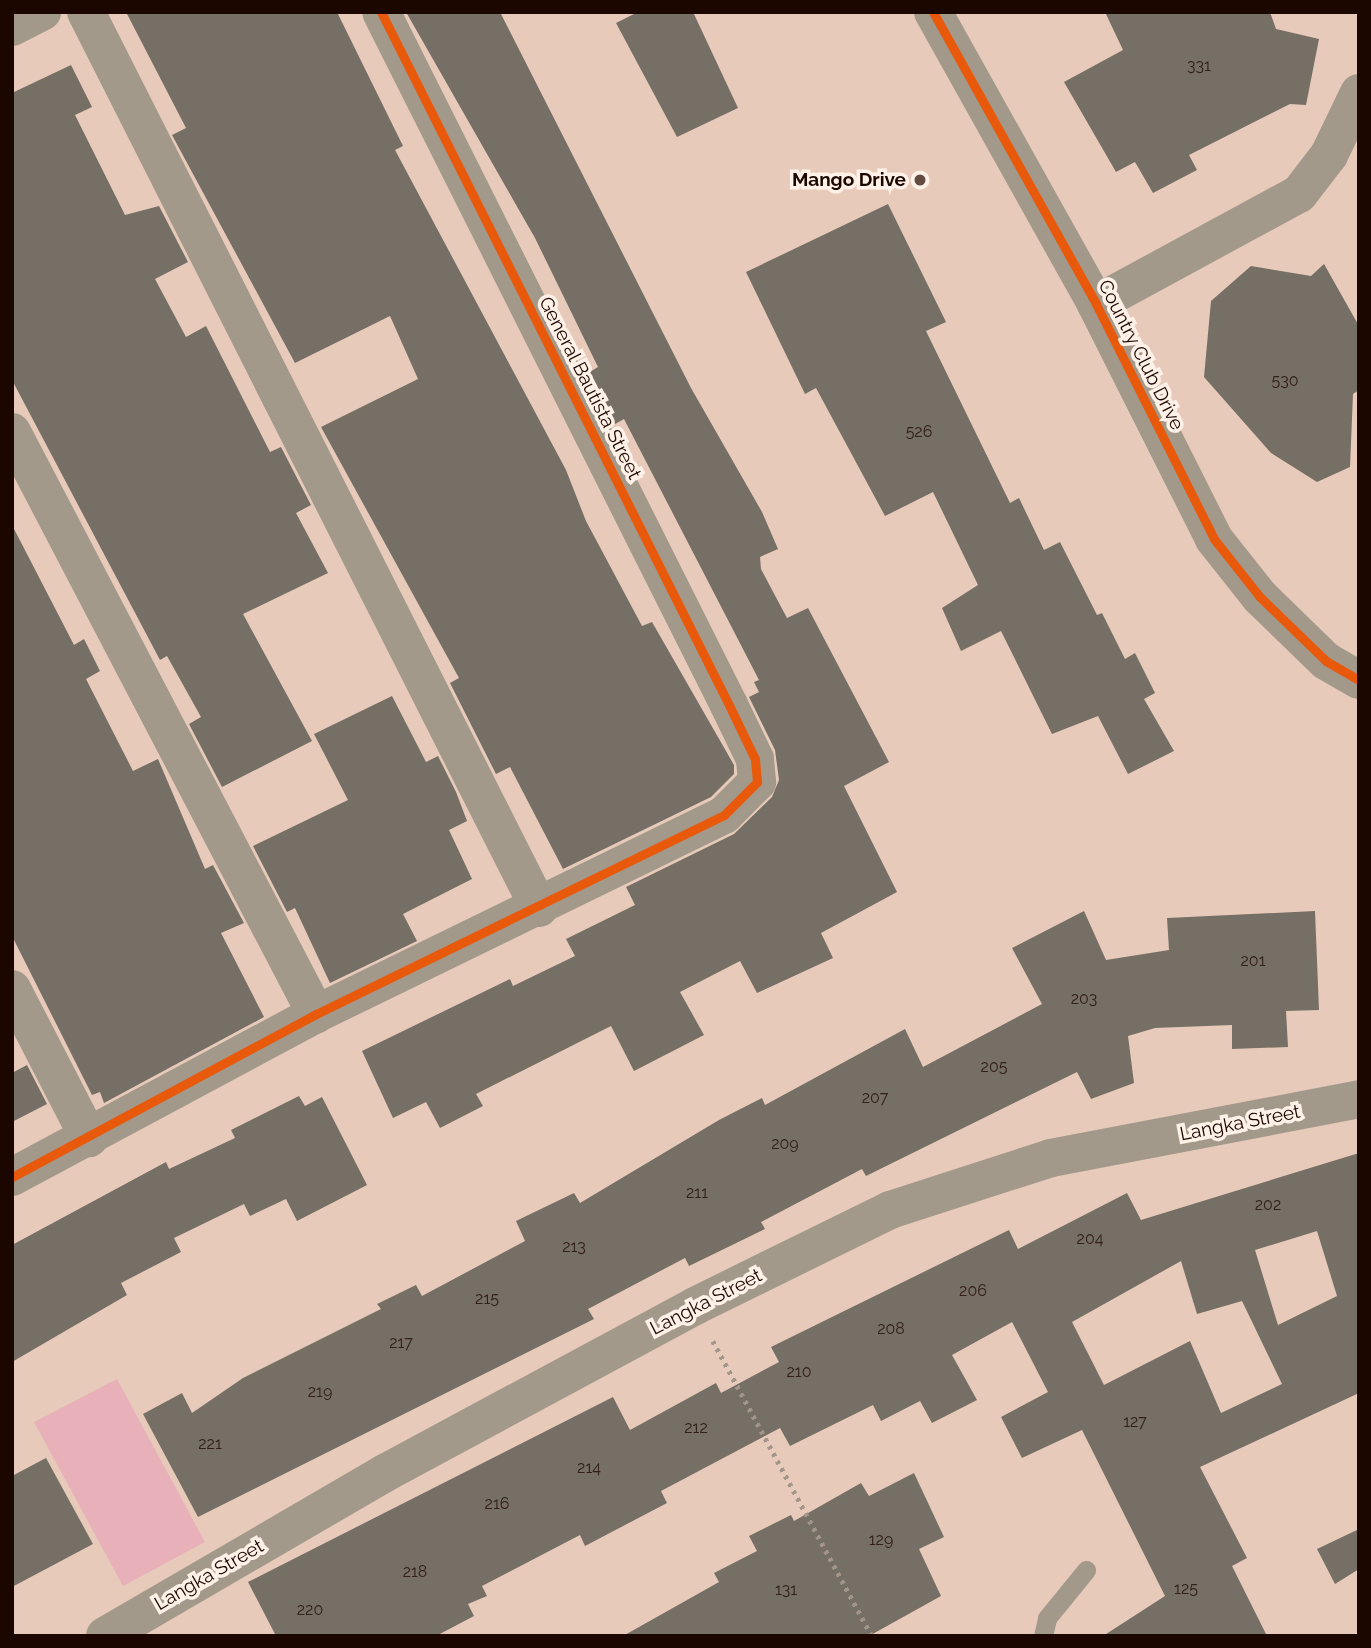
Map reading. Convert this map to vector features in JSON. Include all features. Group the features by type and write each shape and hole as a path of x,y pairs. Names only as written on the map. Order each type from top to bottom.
{"street":[{"path":"12,27 42,12"},
{"path":"12,1177 316,1014 539,908 86,12"},
{"name":"General Bautista Street","path":"381,12 744,735 757,782 724,815 539,908"},
{"name":"Country Club Drive","path":"933,12 1096,304 1214,539 1279,615 1326,661 1359,680"},
{"path":"1096,304 1299,194 1329,155 1359,93"},
{"path":"12,432 316,1014"},
{"path":"12,989 89,1138"},
{"name":"Langka Street","path":"105,1636 385,1473 695,1306 890,1210 1051,1158 1359,1099"}],"lane":[{"path":"1043,1636 1047,1618 1086,1570"}],"path":[{"path":"695,1306 872,1636"}],"shaded area":[{"path":"117,1379 205,1542 123,1586 34,1422"}],"building":[{"path":"126,12 337,12 403,146 395,150 566,470 586,521 642,626 652,622 734,765 734,774 711,797 563,869 510,767 496,774 450,683 459,678 321,427 418,379 390,316 295,363 172,135 186,128"},
{"path":"406,12 500,12 691,388 762,512 778,549 760,557 761,569 787,618 808,608 889,762 844,786 897,892 821,933 833,958 757,993 740,961 680,992 704,1035 634,1071 611,1026 476,1094 483,1106 440,1128 426,1102 393,1118 362,1051 510,979 513,986 575,956 566,939 635,905 626,887 734,834 772,797 779,780 775,750 749,697 759,692 754,682 759,680 624,419 615,424 588,373 598,367 535,238"},
{"path":"638,12 693,12 738,108 677,137 616,23"},
{"path":"1105,12 1270,12 1276,29 1319,39 1306,105 1290,104 1189,155 1197,170 1153,193 1135,162 1116,172 1064,82 1123,50"},
{"path":"71,65 92,107 75,115 125,215 159,206 188,262 155,279 186,337 206,326 270,452 281,447 311,505 296,513 328,573 243,614 312,741 222,787 189,724 201,717 167,656 160,660 12,380 12,93"},
{"path":"888,204 946,322 926,331 1010,503 1019,498 1044,550 1060,542 1097,615 1102,613 1125,659 1135,653 1155,693 1144,699 1174,751 1128,774 1098,716 1052,734 1001,631 961,651 942,608 978,585 933,492 885,516 816,388 805,394 746,272"},
{"path":"1324,264 1359,326 1359,390 1353,394 1350,467 1317,482 1271,453 1204,377 1211,301 1251,266 1311,276"},
{"path":"12,525 74,645 84,639 100,671 86,679 133,771 158,759 205,869 213,865 244,923 221,933 264,1017 104,1103 100,1092 92,1095 12,936"},
{"path":"392,696 426,762 438,756 456,792 467,821 449,830 472,879 403,914 417,941 330,983 295,908 287,912 253,846 348,800 314,734"},
{"path":"1084,911 1106,960 1169,950 1167,918 1315,911 1319,1010 1286,1011 1288,1047 1232,1049 1232,1025 1155,1028 1128,1036 1134,1083 1091,1099 1077,1072 866,1176 862,1169 761,1222 765,1229 689,1266 685,1258 588,1309 594,1319 198,1517 143,1414 182,1393 192,1413 243,1378 381,1309 377,1304 416,1285 422,1296 525,1241 516,1221 574,1193 580,1203 719,1120 762,1098 765,1105 905,1029 923,1067 1042,1004 1012,948"},
{"path":"27,1065 47,1104 12,1122 12,1073"},
{"path":"299,1096 305,1106 322,1097 367,1185 297,1221 286,1199 250,1216 244,1204 174,1238 181,1252 121,1283 127,1295 12,1362 12,1245 166,1162 169,1169 235,1138 231,1130"},
{"path":"1359,1153 1359,1393 1200,1467 1247,1558 1232,1566 1267,1636 1103,1636 1165,1596 1082,1430 1022,1458 1001,1417 1048,1392 1012,1322 952,1355 977,1400 932,1423 920,1401 881,1421 873,1405 790,1446 780,1428 661,1491 667,1503 585,1546 580,1535 482,1586 487,1596 468,1604 474,1616 436,1636 276,1636 248,1582 613,1397 630,1430 716,1383 721,1393 779,1362 771,1347 1009,1230 1018,1249 1127,1193 1141,1220","holes":["1317,1231 1337,1296 1278,1325 1255,1250","1181,1261 1197,1314 1242,1301 1282,1384 1221,1413 1190,1341 1104,1385 1072,1322"]},
{"path":"46,1458 93,1544 12,1587 12,1476"},
{"path":"914,1473 944,1537 919,1549 941,1596 869,1636 623,1636 719,1582 714,1573 757,1551 749,1536 791,1515 794,1521 861,1483 869,1496"},
{"path":"1359,1529 1359,1569 1335,1584 1317,1549"}],"cycle path":[{"path":"12,1177 316,1014 724,815 757,782 755,759 729,705 381,12"},
{"path":"933,12 1096,304 1214,539 1260,597 1326,661 1359,680"}],"place":[{"name":"Mango Drive","path":"920,180"}]}
